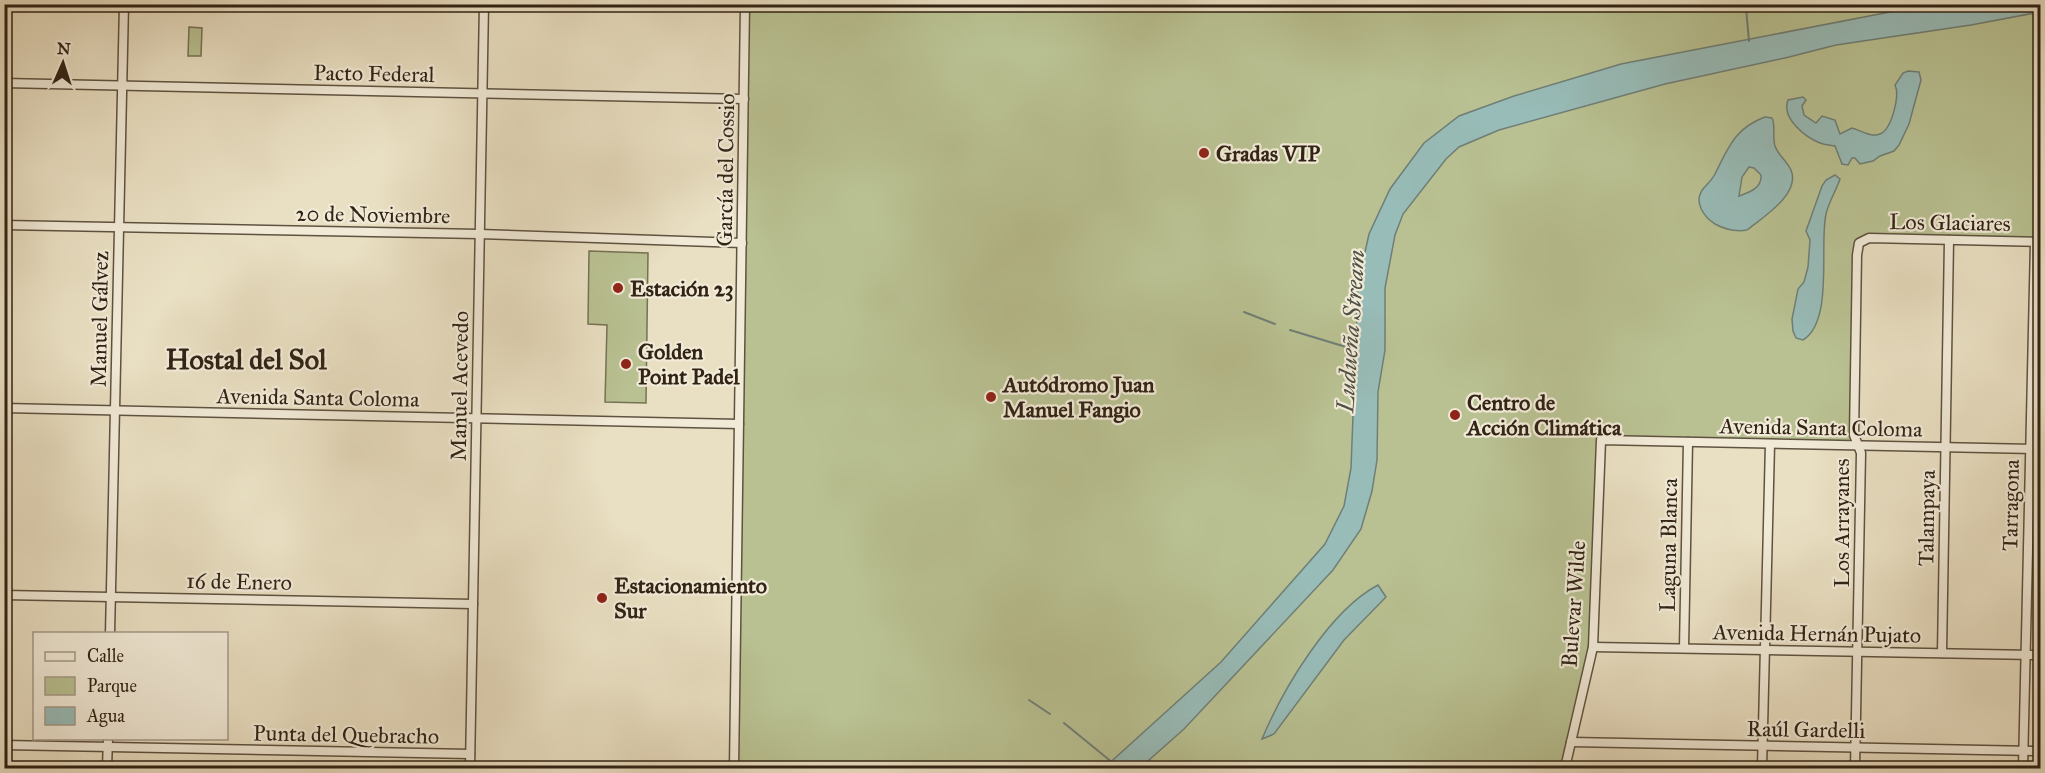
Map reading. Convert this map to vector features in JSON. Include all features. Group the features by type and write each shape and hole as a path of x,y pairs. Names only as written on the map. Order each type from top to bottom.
{"street":[{"name":"Manuel Gálvez","path":"110,632 124,4"},
{"name":"Manuel Acevedo","path":"470,768 484,4"},
{"name":"García del Cossio","path":"734,768 745,4"},
{"name":"Pacto Federal","path":"4,83 744,99"},
{"name":"20 de Noviembre","path":"4,225 479,234 742,243"},
{"name":"Los Glaciares","path":"1859,243 1869,238 2038,242"},
{"name":"Talampaya","path":"1942,653 1949,240"},
{"name":"Tarragona","path":"2023,768 2030,449 2038,242"},
{"name":"Los Arrayanes","path":"1855,768 1861,453 1854,435 1859,243"},
{"name":"Avenida Santa Coloma","path":"4,408 738,424"},
{"name":"Avenida Santa Coloma","path":"1601,440 2040,449"},
{"name":"Bulevar Wilde","path":"1565,768 1593,647 1601,440"},
{"name":"Laguna Blanca","path":"1684,648 1688,442"},
{"path":"1762,768 1770,444"},
{"name":"16 de Enero","path":"4,595 473,604"},
{"name":"Avenida Hernán Pujato","path":"1593,647 2040,655"},
{"name":"Raúl Gardelli","path":"1571,742 2040,751"},
{"path":"107,768 108,743"},
{"name":"Punta del Quebracho","path":"4,745 108,743 470,754"}],"green space":[{"path":"745,5 2040,5 2040,242 1870,238 1859,243 1858,445 1601,441 1593,647 1565,768 734,768"},
{"path":"189,27 202,28 201,56 188,56"},
{"path":"589,251 648,253 646,403 605,402 607,325 588,324"}],"water":[{"path":"1926,5 2040,5 2040,12 1971,25 1836,45 1665,84 1499,130 1459,147 1446,159 1403,214 1395,235 1385,288 1385,350 1378,392 1377,460 1372,491 1361,529 1333,570 1184,729 1140,768 1104,768 1221,662 1325,544 1344,506 1351,468 1358,284 1369,234 1390,189 1424,143 1459,116 1514,96 1621,64"},
{"path":"1919,72 1921,80 1909,124 1894,151 1873,161 1860,164 1852,158 1848,165 1842,164 1835,146 1820,143 1801,132 1788,113 1788,100 1803,97 1806,100 1802,106 1804,115 1816,123 1822,116 1835,120 1840,134 1852,128 1869,134 1880,134 1888,126 1894,111 1895,85 1903,73"},
{"path":"1765,117 1772,118 1775,146 1791,170 1793,179 1790,188 1778,204 1747,230 1723,228 1715,224 1701,209 1700,194 1714,176 1739,133","holes":["1749,167 1754,168 1761,175 1760,183 1751,191 1739,196 1742,177"]},
{"path":"1835,175 1840,179 1826,214 1822,300 1819,317 1813,330 1803,340 1796,338 1792,319 1798,289 1804,282 1808,267 1810,240 1806,231 1822,186 1826,180"},
{"path":"1378,585 1386,597 1344,640 1274,734 1262,739 1295,675 1325,632 1360,597"}],"waterway":[{"path":"1746,8 1749,41"},
{"path":"1244,312 1275,324"},
{"name":"Ludueña Stream","path":"1290,330 1356,350"},
{"path":"1029,700 1050,714"},
{"path":"1064,723 1113,763"}],"place":[{"name":"Gradas VIP","path":"1204,153"},
{"name":"Estación 23","path":"618,288"},
{"name":"Golden Point Padel","path":"626,364"},
{"name":"Autódromo Juan Manuel Fangio","path":"991,397"},
{"name":"Centro de Acción Climática","path":"1455,415"},
{"name":"Estacionamiento Sur","path":"602,598"}],"district":[{"name":"Hostal del Sol","path":"246,359"}]}
